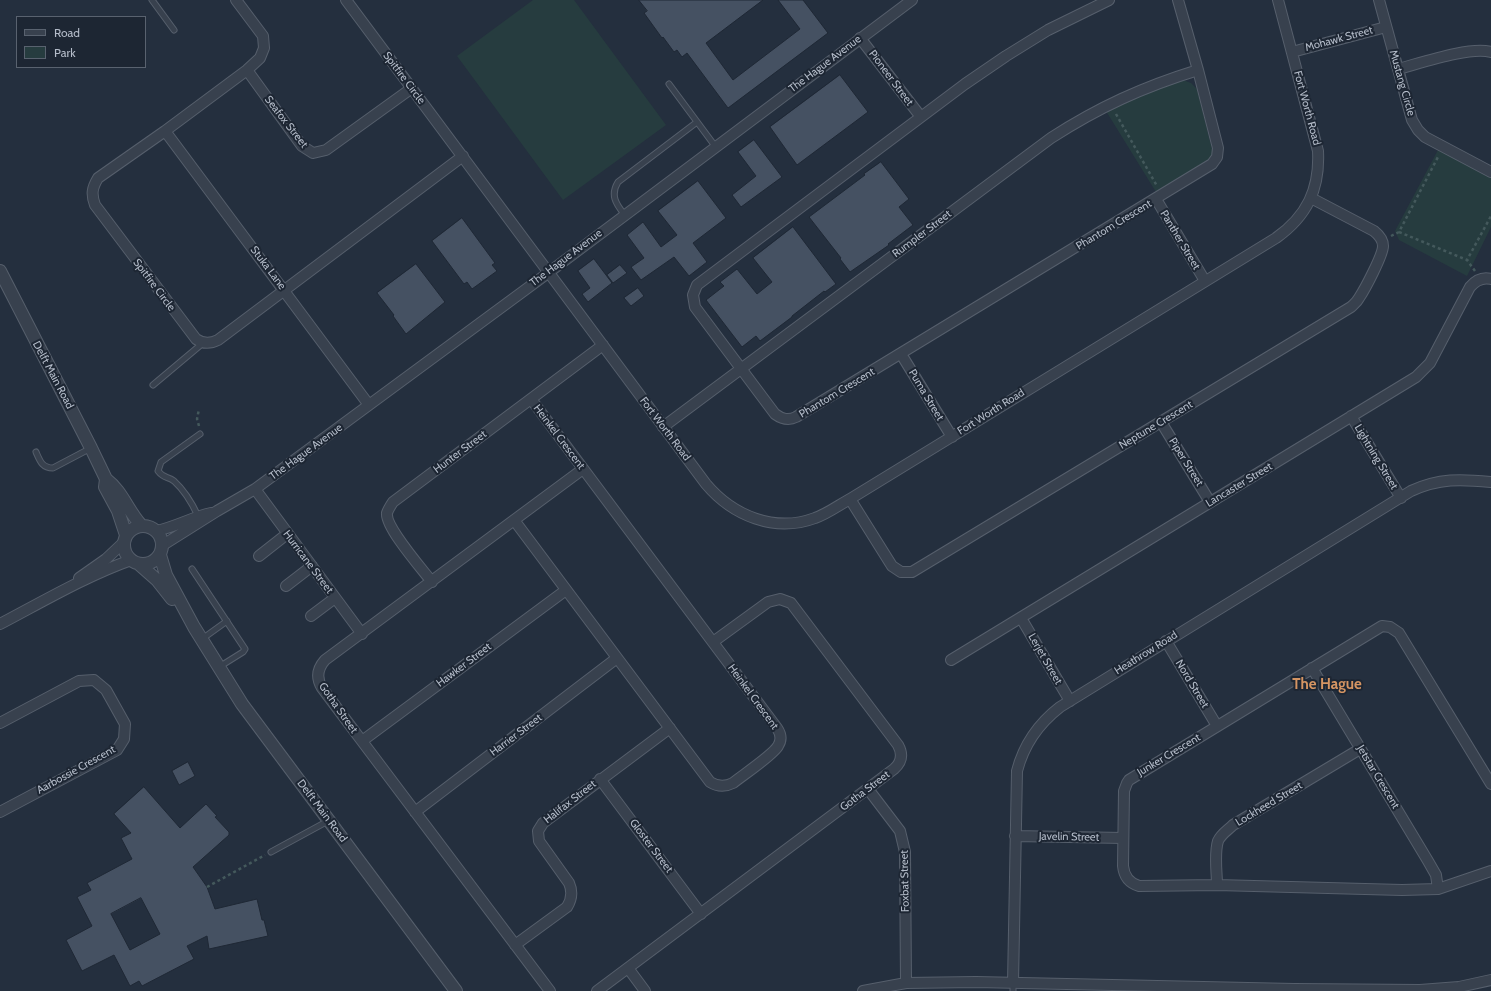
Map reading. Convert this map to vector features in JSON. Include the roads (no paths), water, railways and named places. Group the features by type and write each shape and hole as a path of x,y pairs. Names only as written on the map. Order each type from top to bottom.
{"street":[{"name":"Spitfire Circle","path":"203,343 193,336 95,205 91,196 93,187 98,178 165,131 247,70 260,58 264,48 263,36 236,0"},
{"name":"Spitfire Circle","path":"346,0 463,156 548,273"},
{"name":"The Hague Avenue","path":"161,550 217,511 255,490 548,273 624,214 912,0"},
{"name":"Phantom Crescent","path":"1109,0 1048,30 965,84 697,285 693,295 695,307 779,418 789,420 796,417 1209,167 1217,157 1218,148 1178,0"},
{"name":"Fort Worth Road","path":"548,273 714,493 732,508 754,518 779,523 804,521 817,518 1284,232 1300,217 1311,198 1318,175 1318,151 1278,0"},
{"name":"Mustang Circle","path":"1379,0 1413,124 1425,138 1491,172"},
{"name":"Mohawk Street","path":"1292,52 1386,27"},
{"name":"Pioneer Street","path":"860,38 921,117"},
{"path":"1398,69 1468,51 1481,50 1491,52"},
{"name":"Seafox Street","path":"247,70 302,146 313,153 326,150 412,88"},
{"name":"Rumpler Street","path":"664,427 1051,138 1110,103 1162,81 1198,70"},
{"name":"Stuka Lane","path":"165,131 370,405"},
{"path":"203,343 218,340 463,156"},
{"name":"Panther Street","path":"1159,197 1205,281"},
{"name":"Neptune Crescent","path":"850,499 892,566 901,572 912,572 1351,307 1359,298 1381,254 1383,245 1382,241 1374,231 1311,198"},
{"name":"Delft Main Road","path":"0,271 92,448 106,479 114,485 132,514 141,525"},
{"name":"Lancaster Street","path":"951,660 1416,377 1425,370 1430,363 1470,286 1473,283 1486,279"},
{"name":"Hunter Street","path":"432,582 394,533 388,522 387,513 393,502 603,345"},
{"name":"Puma Street","path":"901,354 952,436"},
{"name":"Heinkel Crescent","path":"514,520 710,782 719,786 729,785 774,751 779,744 780,735 777,728 531,399"},
{"name":"Lightning Street","path":"1351,416 1401,498"},
{"name":"Piper Street","path":"1161,422 1210,502"},
{"name":"Gotha Street","path":"550,991 322,688 318,677 320,667 325,660 583,469"},
{"name":"Delft Main Road","path":"106,479 105,487 118,512 125,539"},
{"name":"Heathrow Road","path":"1013,987 1017,771 1029,740 1042,722 1050,714 1070,700 1423,486 1455,479 1491,482"},
{"name":"Hurricane Street","path":"255,490 362,634"},
{"name":"The Hague Avenue","path":"156,531 177,526 198,516 217,511"},
{"path":"0,624 56,594 117,566 135,563 152,563 161,550 161,537 150,526 141,525 132,528 125,539 106,559 56,594"},
{"path":"259,556 287,534"},
{"path":"125,539 125,553 135,563"},
{"name":"Delft Main Road","path":"161,550 166,575 194,627 218,667 247,710 456,991"},
{"name":"Delft Main Road","path":"135,563 157,580 194,627"},
{"path":"286,586 312,566"},
{"name":"Hawker Street","path":"362,741 566,590"},
{"path":"311,616 335,598"},
{"name":"Gotha Street","path":"597,991 898,766 901,757 900,749 791,603 780,599 768,602 713,642"},
{"name":"Lerjet Street","path":"1021,618 1070,700"},
{"name":"Junker Crescent","path":"1491,784 1396,630 1386,626 1378,628 1129,780 1124,791 1123,838 1123,871 1125,876 1132,883 1139,886 1217,886 1395,890 1438,889 1491,871"},
{"name":"Nord Street","path":"1166,641 1217,726"},
{"name":"Harrier Street","path":"415,812 617,658"},
{"name":"Jetstar Crescent","path":"1312,668 1436,875 1438,889"},
{"name":"Aarbossie Crescent","path":"0,723 79,682 94,680 106,690 125,724 124,739 117,750 0,812"},
{"name":"Halifax Street","path":"515,945 567,907 572,895 570,883 539,841 538,836 540,827 546,819 670,728"},
{"name":"Lockheed Street","path":"1217,886 1216,854 1218,841 1223,834 1360,749"},
{"name":"Gloster Street","path":"600,779 701,914"},
{"name":"Foxbat Street","path":"868,789 900,831 906,852 906,983"},
{"name":"Javelin Street","path":"1015,836 1123,838"},
{"path":"628,968 645,991"},
{"path":"863,991 906,983 1013,987 1420,990 1459,987 1491,980"}],"lane":[{"path":"152,0 174,30"},
{"path":"669,84 716,146"},
{"path":"624,214 614,199 614,190 618,182 697,122"},
{"path":"153,385 203,343"},
{"path":"198,516 181,488 173,480 162,476 158,471 161,462 200,434"},
{"path":"36,452 43,465 47,468 53,468 92,448"},
{"path":"192,569 245,649 243,652 218,667"},
{"path":"201,639 227,621"},
{"path":"271,852 329,821"}],"district":[{"name":"The Hague","path":"1327,685"}]}
